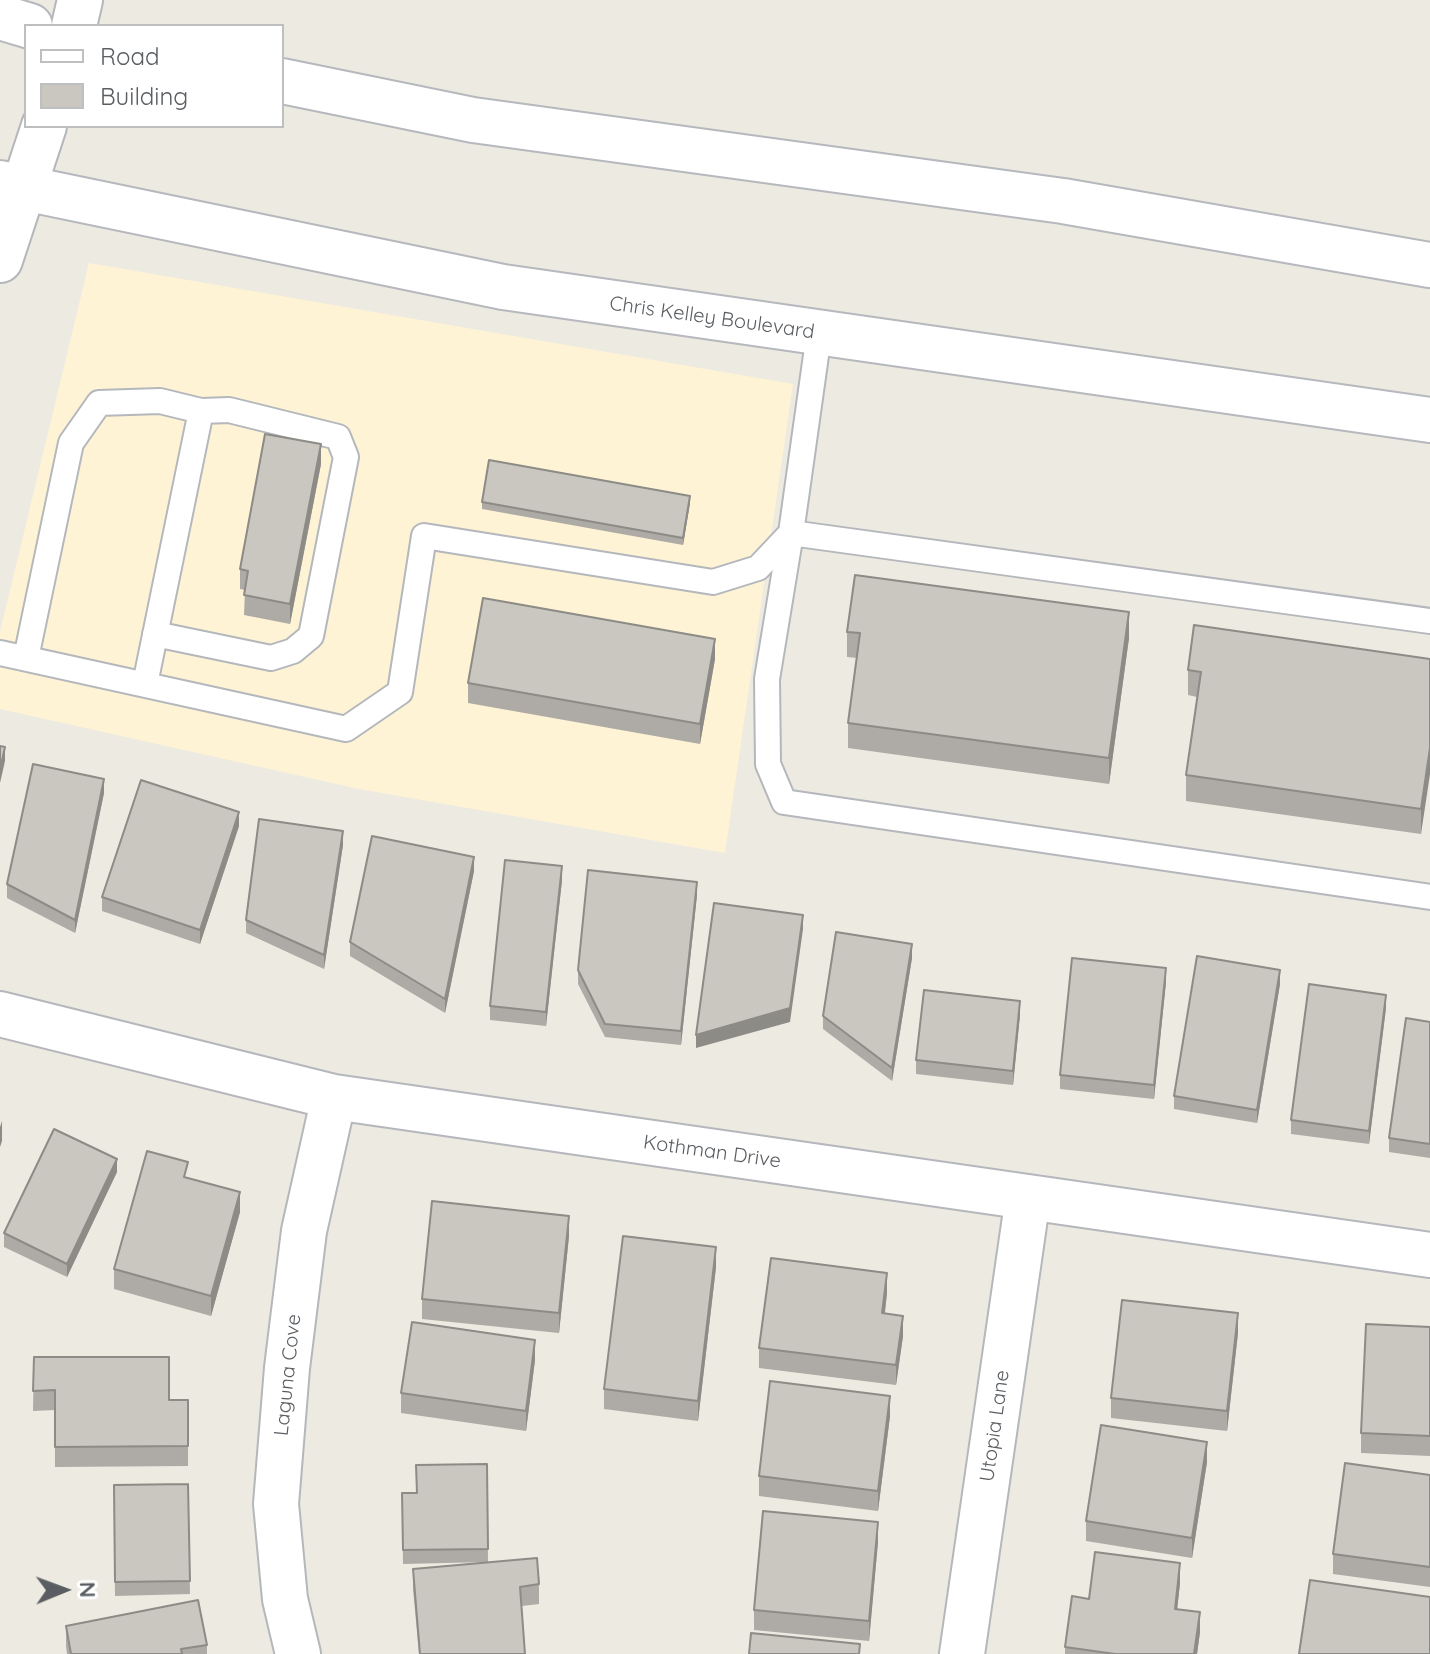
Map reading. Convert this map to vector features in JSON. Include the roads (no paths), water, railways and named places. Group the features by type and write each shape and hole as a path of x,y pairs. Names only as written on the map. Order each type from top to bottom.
{"street":[{"path":"74,24 80,0"},
{"path":"284,81 473,120 1063,201 1430,265"},
{"path":"0,260 12,186 43,128"},
{"name":"Chris Kelley Boulevard","path":"12,186 503,287 1430,420"},
{"name":"Kothman Drive","path":"0,1014 334,1097 1430,1255"},
{"name":"Laguna Cove","path":"298,1654 285,1599 276,1504 287,1368 304,1231 334,1097"},
{"name":"Utopia Lane","path":"962,1654 1028,1197"}],"lane":[{"path":"819,334 767,679 768,764 784,802 1430,897"},
{"path":"26,658 71,443 99,403 160,401 201,411 229,410 338,437 346,457 311,636 293,651 271,658 155,634"},
{"path":"145,684 201,411"},
{"path":"791,533 1430,621"},
{"path":"0,653 346,729 400,692 424,536 713,582 758,568 791,533"}]}
